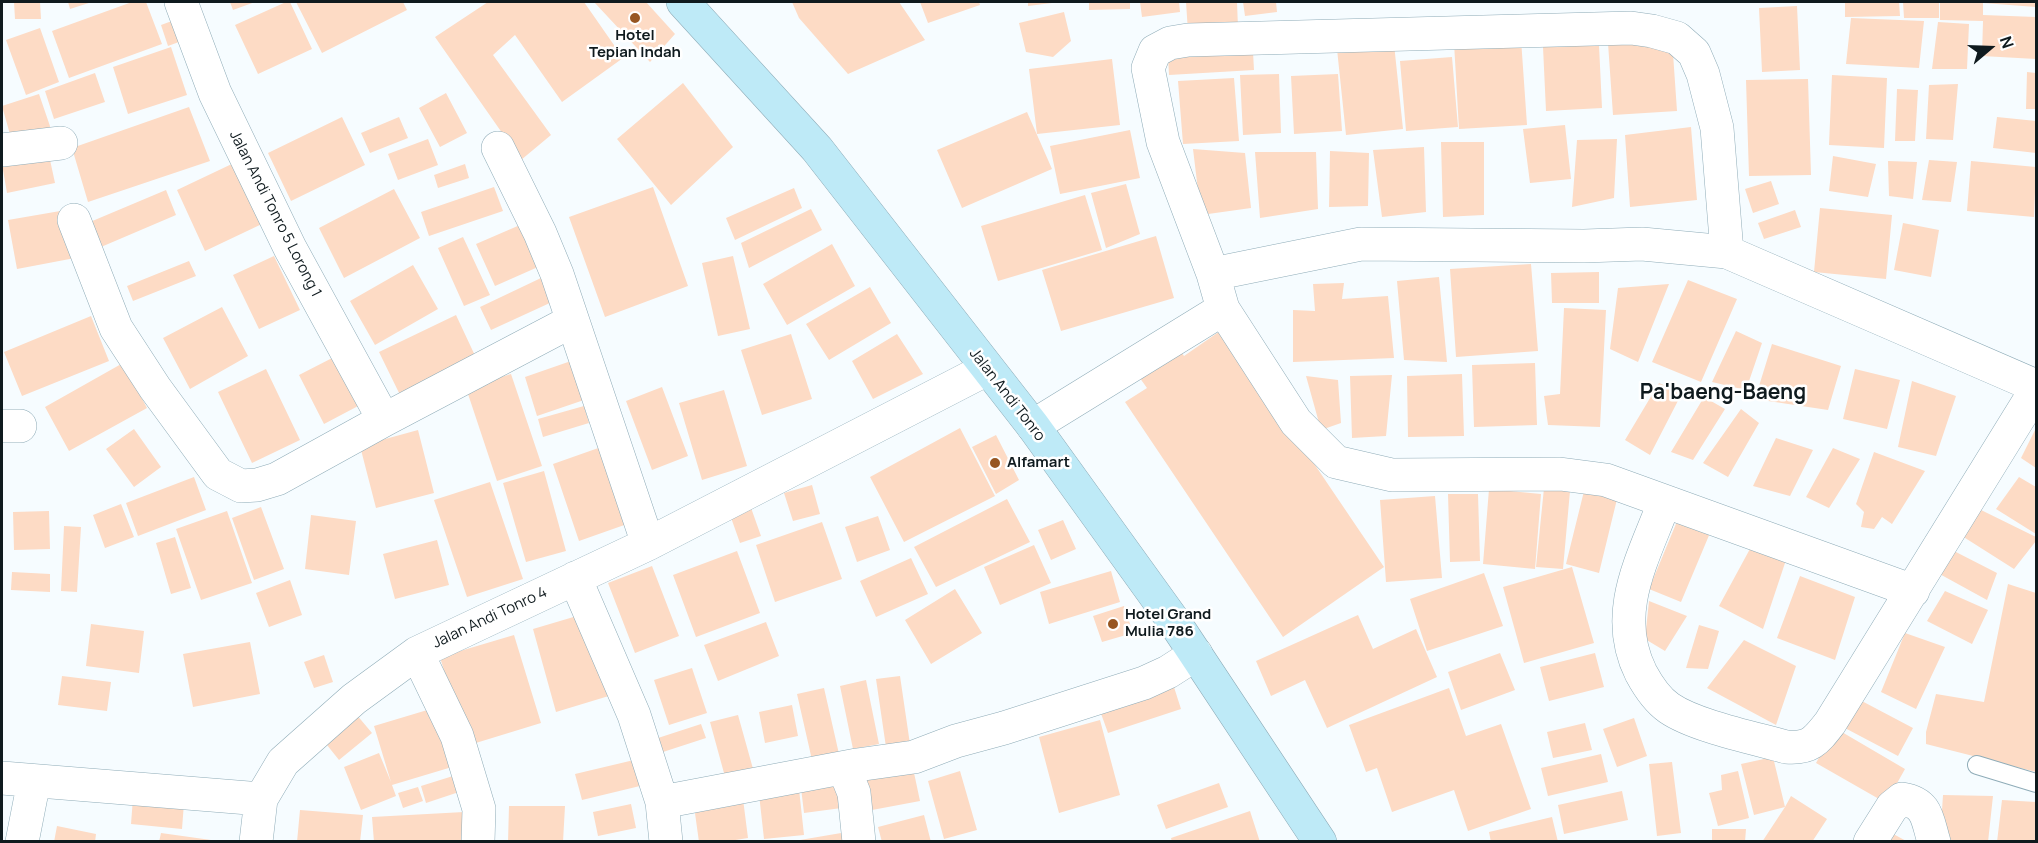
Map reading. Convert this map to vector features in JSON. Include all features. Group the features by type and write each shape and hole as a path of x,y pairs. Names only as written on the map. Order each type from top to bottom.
{"main road":[{"name":"Jalan Andi Tonro","path":"683,2 817,149 1033,426 1196,654 1320,842"}],"street":[{"name":"Jalan Andi Tonro 5 Lorong 1","path":"181,2 215,93 280,227 384,420"},
{"path":"1727,252 1717,128 1698,63 1694,53 1677,38 1652,30 1631,28 1188,40 1170,43 1155,51 1148,68 1163,142 1213,274 1223,309 1296,422 1336,462 1392,476 1560,474 1606,480 1664,503 1913,591"},
{"path":"2,150 61,143"},
{"path":"498,148 540,233 556,274 648,544"},
{"path":"74,220 116,328 155,388 218,474 241,486 257,485 277,479 572,321"},
{"path":"1213,274 1360,244 1584,246 1642,244 1727,252 2037,388 1830,723 1810,745 1797,748 1786,747 1698,722 1669,709 1651,691 1637,663 1628,626 1630,593 1664,503"},
{"path":"1033,426 1223,309"},
{"name":"Jalan Andi Tonro 4","path":"261,799 283,762 354,699 417,653 648,544 987,369"},
{"path":"575,578 634,715 662,802 666,842"},
{"path":"417,653 457,736 479,809 478,842"},
{"path":"662,802 914,757 956,741 1144,683 1168,672 1196,654"},
{"path":"844,768 854,793 859,842"},
{"path":"2,778 261,799 256,842"},
{"path":"22,842 34,781"},
{"path":"1870,842 1893,807 1902,798 1915,801 1924,811 1934,842"}],"lane":[{"path":"1977,765 2037,783"}],"building":[{"path":"14,2 40,2 41,19 15,19"},
{"path":"68,2 92,2 70,9"},
{"path":"132,2 146,2 162,44 69,78 52,31"},
{"path":"230,2 255,2 233,10"},
{"path":"290,2 312,49 258,74 235,25"},
{"path":"296,2 403,2 407,10 322,53"},
{"path":"488,2 584,2 623,58 562,102 515,35 493,55 551,135 521,160 435,37"},
{"name":"Hotel Tepian Indah","path":"594,2 646,2 675,34 650,62"},
{"path":"792,2 899,2 925,40 848,74 799,18"},
{"path":"920,2 979,2 980,5 928,23"},
{"path":"1028,2 1052,2 1052,3 1028,6"},
{"path":"1089,2 1130,2 1130,9 1089,10"},
{"path":"1140,2 1179,2 1180,12 1142,17"},
{"path":"1186,2 1237,2 1238,28 1188,32"},
{"path":"1243,2 1276,2 1277,12 1245,16"},
{"path":"1845,2 1899,2 1900,16 1845,17"},
{"path":"1903,2 1939,2 1939,18 1904,18"},
{"path":"1940,2 2036,2 2036,7 1983,3 1983,15 2036,17 2036,59 1982,56 1983,21 1940,20"},
{"path":"1797,6 1800,70 1762,72 1759,8"},
{"path":"1064,12 1071,41 1053,57 1026,52 1019,23"},
{"path":"180,18 187,39 168,46 161,25"},
{"path":"1851,18 1924,21 1919,68 1846,64"},
{"path":"1938,22 1969,24 1967,69 1932,69"},
{"path":"40,28 59,82 26,95 6,40"},
{"path":"1521,39 1527,125 1459,129 1454,43"},
{"path":"1672,39 1677,111 1613,115 1608,43"},
{"path":"1394,44 1403,129 1346,135 1337,49"},
{"path":"1599,45 1602,108 1546,111 1543,47"},
{"path":"171,47 187,95 128,114 113,67"},
{"path":"1253,52 1254,70 1169,75 1168,56"},
{"path":"1452,57 1458,127 1406,131 1400,61"},
{"path":"1112,59 1120,125 1037,134 1029,69"},
{"path":"2027,72 2036,73 2036,109 2026,109"},
{"path":"95,73 105,102 54,119 45,91"},
{"path":"1279,74 1281,133 1243,135 1240,75"},
{"path":"1338,74 1342,131 1294,134 1291,76"},
{"path":"1832,75 1887,78 1884,148 1829,145"},
{"path":"1234,78 1239,141 1183,144 1178,81"},
{"path":"1808,79 1811,175 1749,176 1746,80"},
{"path":"683,83 733,147 671,205 617,139"},
{"path":"1958,84 1953,140 1926,139 1929,85"},
{"path":"1897,89 1918,90 1915,141 1895,141"},
{"path":"446,93 467,133 440,147 419,108"},
{"path":"39,94 52,132 13,145 2,106"},
{"path":"189,107 210,161 88,202 72,148"},
{"path":"1027,112 1052,169 962,208 937,150"},
{"path":"342,117 365,165 291,201 268,153"},
{"path":"399,117 408,138 370,153 361,133"},
{"path":"1997,117 2036,121 2036,153 1993,148"},
{"path":"1565,125 1571,179 1530,183 1523,129"},
{"path":"1691,127 1697,200 1630,207 1625,135"},
{"path":"1130,130 1140,178 1060,194 1050,146"},
{"path":"428,139 438,165 398,180 388,154"},
{"path":"1617,139 1614,198 1572,207 1577,140"},
{"path":"1441,142 1484,142 1484,215 1443,217"},
{"path":"47,146 55,183 7,193 2,164"},
{"path":"1424,147 1426,212 1382,217 1373,150"},
{"path":"1193,149 1245,153 1251,208 1201,215"},
{"path":"1330,151 1369,153 1368,206 1329,207"},
{"path":"1255,152 1316,152 1318,209 1260,218"},
{"path":"1833,156 1876,164 1868,197 1829,191"},
{"path":"1929,160 1957,162 1951,202 1922,200"},
{"path":"1888,161 1917,162 1913,199 1889,196"},
{"path":"1971,161 2036,167 2034,217 1967,211"},
{"path":"236,162 264,223 205,251 177,190"},
{"path":"465,164 469,178 438,188 434,175"},
{"path":"1771,181 1779,204 1753,213 1745,189"},
{"path":"1126,184 1140,234 1106,248 1091,193"},
{"path":"494,187 503,211 429,236 421,212"},
{"path":"653,187 688,286 605,317 569,217"},
{"path":"794,188 802,208 735,240 726,218"},
{"path":"394,189 420,238 344,278 319,228"},
{"path":"166,190 176,215 101,247 90,222"},
{"path":"1085,195 1102,250 998,281 981,226"},
{"path":"1820,208 1892,215 1886,279 1814,272"},
{"path":"811,209 822,230 749,268 741,243"},
{"path":"66,210 75,258 17,269 8,220"},
{"path":"1795,210 1801,227 1764,239 1758,223"},
{"path":"1903,223 1939,230 1931,277 1894,270"},
{"path":"520,225 538,267 495,286 476,244"},
{"path":"1156,236 1174,298 1061,331 1042,270"},
{"path":"463,237 490,295 464,306 438,248"},
{"path":"832,244 855,286 787,325 763,284"},
{"path":"274,256 300,310 259,329 233,275"},
{"path":"733,256 750,329 718,336 702,263"},
{"path":"189,261 196,276 133,301 127,286"},
{"path":"1531,264 1538,351 1456,357 1450,269"},
{"path":"413,265 438,309 375,345 350,301"},
{"path":"1599,272 1599,303 1552,303 1551,273"},
{"path":"1439,277 1447,362 1404,360 1397,281"},
{"path":"541,278 552,302 491,330 480,307"},
{"path":"1688,280 1737,299 1701,382 1652,362"},
{"path":"1344,283 1342,299 1388,296 1394,358 1293,362 1293,310 1315,311 1313,284"},
{"path":"1669,284 1638,362 1610,349 1618,288"},
{"path":"870,287 891,323 829,360 806,324"},
{"path":"222,307 248,356 190,389 163,338"},
{"path":"1564,308 1606,310 1600,427 1548,425 1544,396 1560,394"},
{"path":"456,315 478,362 402,399 379,352"},
{"path":"91,316 109,361 22,396 4,352"},
{"path":"1223,329 1384,567 1283,637 1125,402 1147,388 1137,374 1177,346 1184,356"},
{"path":"1736,331 1762,343 1746,390 1712,382"},
{"path":"791,334 812,399 762,415 741,350"},
{"path":"897,334 923,374 873,399 852,361"},
{"path":"1772,344 1841,366 1828,410 1755,399"},
{"path":"336,356 360,405 324,424 299,375"},
{"path":"571,361 584,400 537,416 525,377"},
{"path":"123,363 147,408 69,451 45,407"},
{"path":"1535,363 1537,425 1474,427 1472,365"},
{"path":"266,369 300,440 252,463 218,392"},
{"path":"1855,369 1900,380 1887,429 1843,419"},
{"path":"511,374 542,466 497,481 466,388"},
{"path":"1462,374 1464,436 1408,437 1407,376"},
{"path":"1392,375 1386,436 1352,438 1350,376"},
{"path":"1306,376 1338,380 1341,423 1321,430"},
{"path":"1912,381 1956,396 1936,456 1898,447"},
{"path":"1659,383 1682,393 1650,455 1625,440"},
{"path":"662,387 688,456 652,470 626,401"},
{"path":"724,390 747,466 702,480 679,403"},
{"path":"1704,397 1725,409 1693,460 1671,452"},
{"path":"584,406 589,423 543,437 538,419"},
{"path":"1741,409 1759,423 1728,477 1703,463"},
{"path":"960,428 995,496 904,542 870,477"},
{"path":"2036,428 2036,468 2021,458"},
{"path":"134,429 161,467 134,487 106,449"},
{"path":"418,430 434,493 376,508 360,446"},
{"name":"Alfamart","path":"996,435 1019,480 996,494 972,447"},
{"path":"1776,438 1813,450 1790,496 1753,486"},
{"path":"604,446 630,523 579,541 553,464"},
{"path":"1833,448 1860,459 1829,508 1806,497"},
{"path":"1874,452 1925,471 1892,524 1882,517 1874,529 1861,527 1864,512 1856,504"},
{"path":"544,471 566,551 526,562 503,483"},
{"path":"194,477 206,510 138,536 126,503"},
{"path":"2019,477 2036,487 2036,534 1996,509"},
{"path":"490,482 523,579 467,597 434,500"},
{"path":"812,485 820,514 793,521 784,493"},
{"path":"1585,487 1618,495 1599,573 1566,564"},
{"path":"1544,488 1570,491 1563,569 1536,567"},
{"path":"1489,489 1541,494 1535,569 1483,564"},
{"path":"1448,494 1478,494 1480,561 1450,562"},
{"path":"1435,496 1442,578 1386,582 1380,500"},
{"path":"1007,499 1030,542 936,587 914,547"},
{"path":"121,504 134,537 105,548 93,515"},
{"path":"750,505 761,536 740,543 729,512"},
{"path":"261,507 284,569 254,580 232,518"},
{"path":"1979,509 2036,537 2036,541 2014,569 1962,536"},
{"path":"49,511 50,549 14,550 13,512"},
{"path":"227,511 252,583 201,600 176,529"},
{"path":"311,515 356,521 349,575 305,569"},
{"path":"878,516 890,550 857,562 845,527"},
{"path":"1678,519 1710,533 1681,602 1649,589"},
{"path":"1063,520 1076,549 1051,560 1038,530"},
{"path":"822,522 842,579 775,602 756,545"},
{"path":"64,526 81,527 77,592 61,591"},
{"path":"175,537 191,588 171,594 156,543"},
{"path":"437,540 449,585 395,599 383,554"},
{"path":"1034,545 1051,583 1000,605 984,567"},
{"path":"1751,547 1786,560 1763,629 1719,606"},
{"path":"1952,550 1997,573 1987,600 1936,572"},
{"path":"737,551 760,613 696,637 673,575"},
{"path":"911,558 928,594 876,617 860,581"},
{"path":"652,566 679,636 635,653 608,583"},
{"path":"1572,567 1594,643 1524,663 1503,587"},
{"path":"1111,571 1120,602 1049,624 1040,592"},
{"path":"12,572 50,574 50,592 11,590"},
{"path":"1484,573 1503,626 1427,651 1410,599"},
{"path":"1800,576 1855,597 1835,660 1777,638"},
{"path":"290,580 302,615 269,627 256,593"},
{"path":"2008,584 2036,593 2036,772 1926,744 1926,732 1936,694 1984,702"},
{"path":"955,589 982,633 931,664 905,620"},
{"path":"1945,591 1988,610 1972,644 1927,621"},
{"path":"1649,601 1687,616 1665,651 1645,639"},
{"name":"Hotel Grand Mulia 786","path":"1124,606 1133,633 1102,642 1093,616"},
{"path":"587,613 612,695 556,712 533,629"},
{"path":"1358,615 1373,649 1416,629 1437,677 1327,728 1305,680 1271,696 1256,661"},
{"path":"766,622 779,656 718,681 704,645"},
{"path":"91,624 144,631 139,673 86,666"},
{"path":"1699,625 1719,631 1708,669 1686,668"},
{"path":"1905,633 1945,647 1916,709 1881,692"},
{"path":"514,635 541,723 466,746 440,657"},
{"path":"1744,640 1796,666 1776,725 1707,688"},
{"path":"250,642 260,694 193,707 183,654"},
{"path":"1500,653 1515,690 1461,710 1448,672"},
{"path":"1595,653 1604,687 1549,701 1540,667"},
{"path":"324,655 333,682 314,688 304,662"},
{"path":"692,668 707,713 669,725 654,680"},
{"path":"62,676 111,682 107,711 58,705"},
{"path":"900,676 911,751 887,754 876,679"},
{"path":"866,680 879,744 853,749 840,686"},
{"path":"1173,684 1181,709 1108,733 1099,708"},
{"path":"824,688 839,754 812,760 797,694"},
{"path":"1449,688 1466,736 1501,724 1531,809 1468,831 1454,790 1392,812 1377,768 1366,772 1349,725"},
{"path":"1858,699 1913,728 1898,756 1843,727"},
{"path":"792,705 798,736 765,743 759,712"},
{"path":"434,708 452,767 392,785 396,796 361,810 344,767 379,753 391,782 374,726"},
{"path":"356,714 372,733 339,760 323,740"},
{"path":"738,715 755,776 727,784 710,722"},
{"path":"1634,718 1647,756 1617,767 1603,729"},
{"path":"1100,720 1120,795 1059,813 1039,737"},
{"path":"1585,723 1592,750 1553,758 1547,732"},
{"path":"701,724 706,738 663,752 658,738"},
{"path":"1835,728 1905,769 1886,803 1816,763"},
{"path":"1601,754 1608,782 1548,796 1541,768"},
{"path":"1773,757 1785,807 1754,815 1741,764"},
{"path":"634,760 640,786 582,800 575,774"},
{"path":"1672,762 1681,833 1657,836 1649,764"},
{"path":"913,768 920,801 872,810 866,777"},
{"path":"960,771 977,830 944,839 928,781"},
{"path":"1738,771 1749,818 1718,826 1709,793 1722,790 1721,775"},
{"path":"453,776 459,792 426,803 421,786"},
{"path":"846,783 849,807 804,813 801,788"},
{"path":"1219,783 1228,807 1166,829 1157,805"},
{"path":"418,787 423,801 403,808 398,793"},
{"path":"799,789 804,835 764,839 759,794"},
{"path":"1622,791 1628,820 1564,834 1558,805"},
{"path":"1943,795 1993,796 1988,842 1940,842"},
{"path":"1791,796 1827,819 1812,842 1762,842"},
{"path":"133,798 184,803 182,829 131,824"},
{"path":"743,799 748,838 723,842 699,842 694,806"},
{"path":"2002,800 2036,802 2036,842 1997,842"},
{"path":"631,804 636,828 598,836 593,812"},
{"path":"509,806 565,806 563,842 508,842"},
{"path":"300,810 363,815 360,842 297,842"},
{"path":"1250,811 1260,842 1172,842 1171,838"},
{"path":"464,812 466,842 374,842 372,817"},
{"path":"924,815 931,842 882,842 878,827"},
{"path":"1552,817 1558,842 1491,842 1489,832"},
{"path":"57,826 96,834 95,842 54,842"},
{"path":"1712,829 1746,829 1745,842 1712,841"},
{"path":"1886,830 1908,842 1880,842"},
{"path":"847,832 848,842 800,842 800,840"},
{"path":"161,833 211,840 211,842 159,842"}],"place":[{"name":"Hotel Tepian Indah","path":"635,18"},
{"name":"Alfamart","path":"995,463"},
{"name":"Hotel Grand Mulia 786","path":"1113,624"}],"district":[{"name":"Pa'baeng-Baeng","path":"1723,393"}]}
